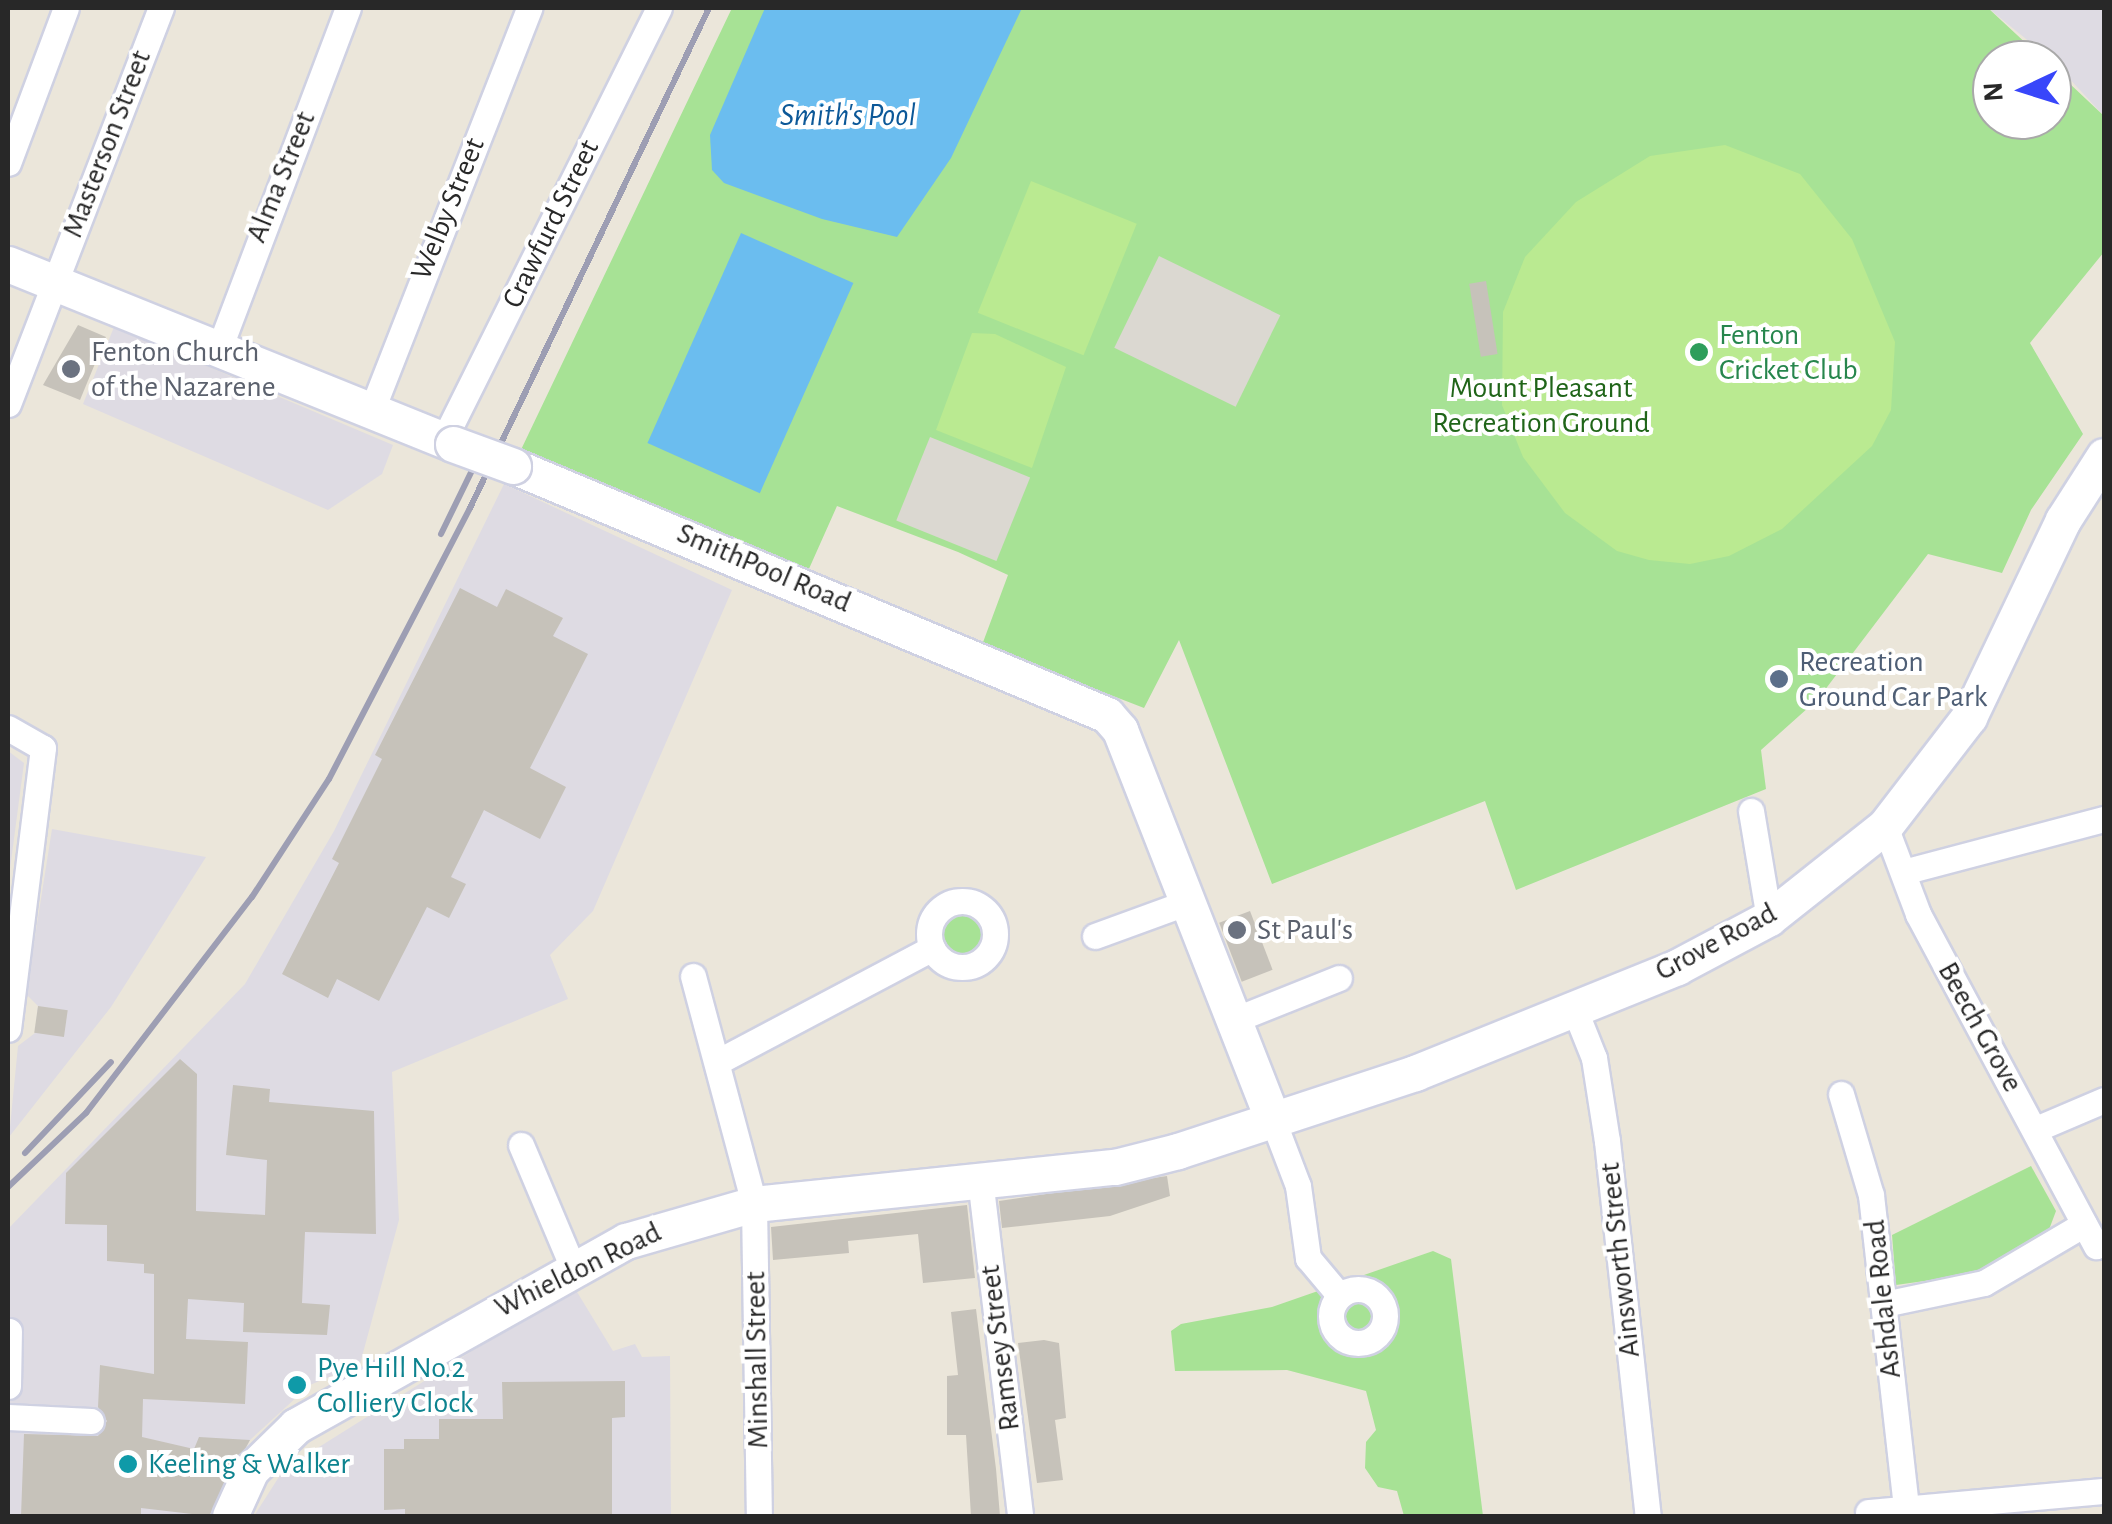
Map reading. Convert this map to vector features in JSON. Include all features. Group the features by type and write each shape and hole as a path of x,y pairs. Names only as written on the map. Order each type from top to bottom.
{"street":[{"path":"8,163 66,8"},
{"name":"Masterson Street","path":"8,404 161,8"},
{"name":"Alma Street","path":"219,349 348,8"},
{"name":"Welby Street","path":"371,412 402,321 529,8"},
{"name":"Crawfurd Street","path":"448,443 658,8"},
{"name":"SmithPool Road","path":"8,264 513,466 1107,715 1120,730 1274,1124"},
{"name":"Grove Road","path":"1178,1151 1274,1124 1574,1008 1769,918 1885,826 1970,717 2063,520 2104,456"},
{"path":"8,728 43,746 8,1029"},
{"path":"1751,810 1769,918"},
{"path":"1903,872 2104,820"},
{"name":"Beech Grove","path":"1884,1304 1984,1283 2090,1235 1918,914 1885,826"},
{"path":"1095,936 1188,902"},
{"path":"719,1061 932,948"},
{"name":"Minshall Street","path":"692,976 719,1061 754,1204 759,1516"},
{"path":"1234,1020 1339,978"},
{"name":"Ainsworth Street","path":"1574,1008 1594,1058 1607,1141 1648,1516"},
{"name":"Ashdale Road","path":"1841,1094 1871,1196 1906,1507"},
{"path":"2036,1129 2104,1100"},
{"path":"1274,1124 1298,1186 1308,1258 1339,1295"},
{"path":"521,1145 572,1266"},
{"name":"Whieldon Road","path":"230,1516 251,1470 296,1426 572,1266 671,1224 754,1204 1116,1166 1178,1151"},
{"name":"Ramsey Street","path":"980,1179 1020,1516"},
{"path":"8,1386 9,1331"},
{"path":"8,1417 90,1420"},
{"path":"1868,1512 1906,1507 2100,1500"}],"shaded area":[{"path":"1988,8 2104,8 2104,116 2072,82 2072,40 2027,40"},
{"path":"1159,256 1280,315 1236,407 1114,348"},
{"path":"114,327 393,445 382,474 328,510 83,404"},
{"path":"930,437 1030,477 996,561 896,520"},
{"path":"504,484 732,590 593,911 550,955 568,999 392,1072 399,1220 360,1364 310,1385 250,1440 212,1516 8,1516 8,1229 245,984 334,831"},
{"path":"8,751 24,763 8,884"},
{"path":"52,829 206,857 111,1007 9,1137 18,1046 35,1033 38,1006 26,994"},
{"path":"574,1287 613,1351 635,1344 642,1357 670,1356 671,1516 254,1516 284,1469"}],"green space":[{"name":"Mount Pleasant Recreation Ground","path":"732,8 1988,8 2022,40 1972,40 1972,140 2072,140 2072,86 2104,116 2104,252 2030,343 2083,434 2031,510 2002,573 1928,554 1818,699 1761,750 1766,789 1516,890 1485,801 1272,884 1179,640 1144,708 982,645 1008,575 958,552 837,506 808,571 518,456"},
{"name":"Fenton Cricket Club","path":"1725,145 1800,174 1852,239 1895,342 1891,410 1872,446 1782,529 1729,556 1690,564 1649,560 1617,551 1565,513 1523,457 1502,405 1503,312 1525,257 1576,202 1650,156"},
{"path":"1031,181 1137,224 1084,355 978,313"},
{"path":"972,333 995,334 1066,367 1032,468 936,430"},
{"path":"962,911 978,918 985,934 978,950 962,957 946,950 939,934 946,918"},
{"path":"2031,1166 2056,1211 2047,1235 1974,1274 1896,1285 1892,1235"},
{"path":"1433,1251 1451,1259 1483,1516 1404,1516 1397,1491 1378,1487 1365,1468 1366,1442 1376,1430 1366,1391 1287,1370 1175,1371 1171,1331 1181,1324 1272,1307"}],"water":[{"name":"Smith's Pool","path":"765,8 1022,8 951,158 897,237 822,219 724,183 712,170 710,135"},
{"path":"741,233 853,283 760,493 647,443"}],"building":[{"path":"1486,281 1498,354 1481,357 1469,284"},
{"name":"Fenton Church of the Nazarene","path":"78,325 106,337 80,400 43,385"},
{"path":"460,588 497,607 506,589 563,618 553,636 588,654 530,768 566,787 540,839 484,810 451,877 466,884 449,918 427,907 379,1001 337,979 328,998 282,974 339,863 332,859 382,759 375,755"},
{"path":"1250,911 1273,970 1242,982 1219,923"},
{"path":"38,1006 68,1010 64,1037 34,1033"},
{"path":"180,1059 197,1074 196,1211 265,1215 267,1160 226,1155 233,1085 270,1089 269,1102 374,1111 376,1234 305,1232 302,1303 330,1305 327,1335 243,1332 244,1303 188,1299 186,1339 248,1342 245,1404 143,1399 142,1437 194,1449 199,1437 250,1440 209,1516 141,1508 141,1516 21,1516 24,1434 98,1436 107,1421 98,1407 100,1365 154,1374 154,1274 144,1273 144,1264 107,1261 107,1225 65,1224 66,1173"},
{"path":"1167,1176 1170,1196 1110,1216 1002,1228 999,1201"},
{"path":"967,1205 975,1278 923,1283 918,1234 848,1241 849,1253 773,1260 771,1227"},
{"path":"976,1309 1000,1516 971,1516 966,1435 947,1435 947,1376 958,1375 951,1312"},
{"path":"1018,1343 1059,1343 1066,1418 1055,1420 1063,1480 1037,1483"},
{"path":"625,1381 625,1417 612,1418 612,1516 405,1516 405,1509 384,1510 384,1449 404,1449 404,1439 439,1439 439,1419 503,1419 502,1382"}],"railway":[{"path":"8,1187 86,1113 252,897 329,779 470,508 709,8"},
{"path":"441,534 478,458"},
{"path":"25,1153 111,1062"}],"place":[{"name":"Fenton Cricket Club","path":"1699,352"},
{"name":"Fenton Church of the Nazarene","path":"71,369"},
{"name":"Recreation Ground Car Park","path":"1779,679"},
{"name":"St Paul's","path":"1237,930"},
{"name":"Pye Hill No.2 Colliery Clock","path":"297,1385"},
{"name":"Keeling & Walker","path":"128,1464"}]}
